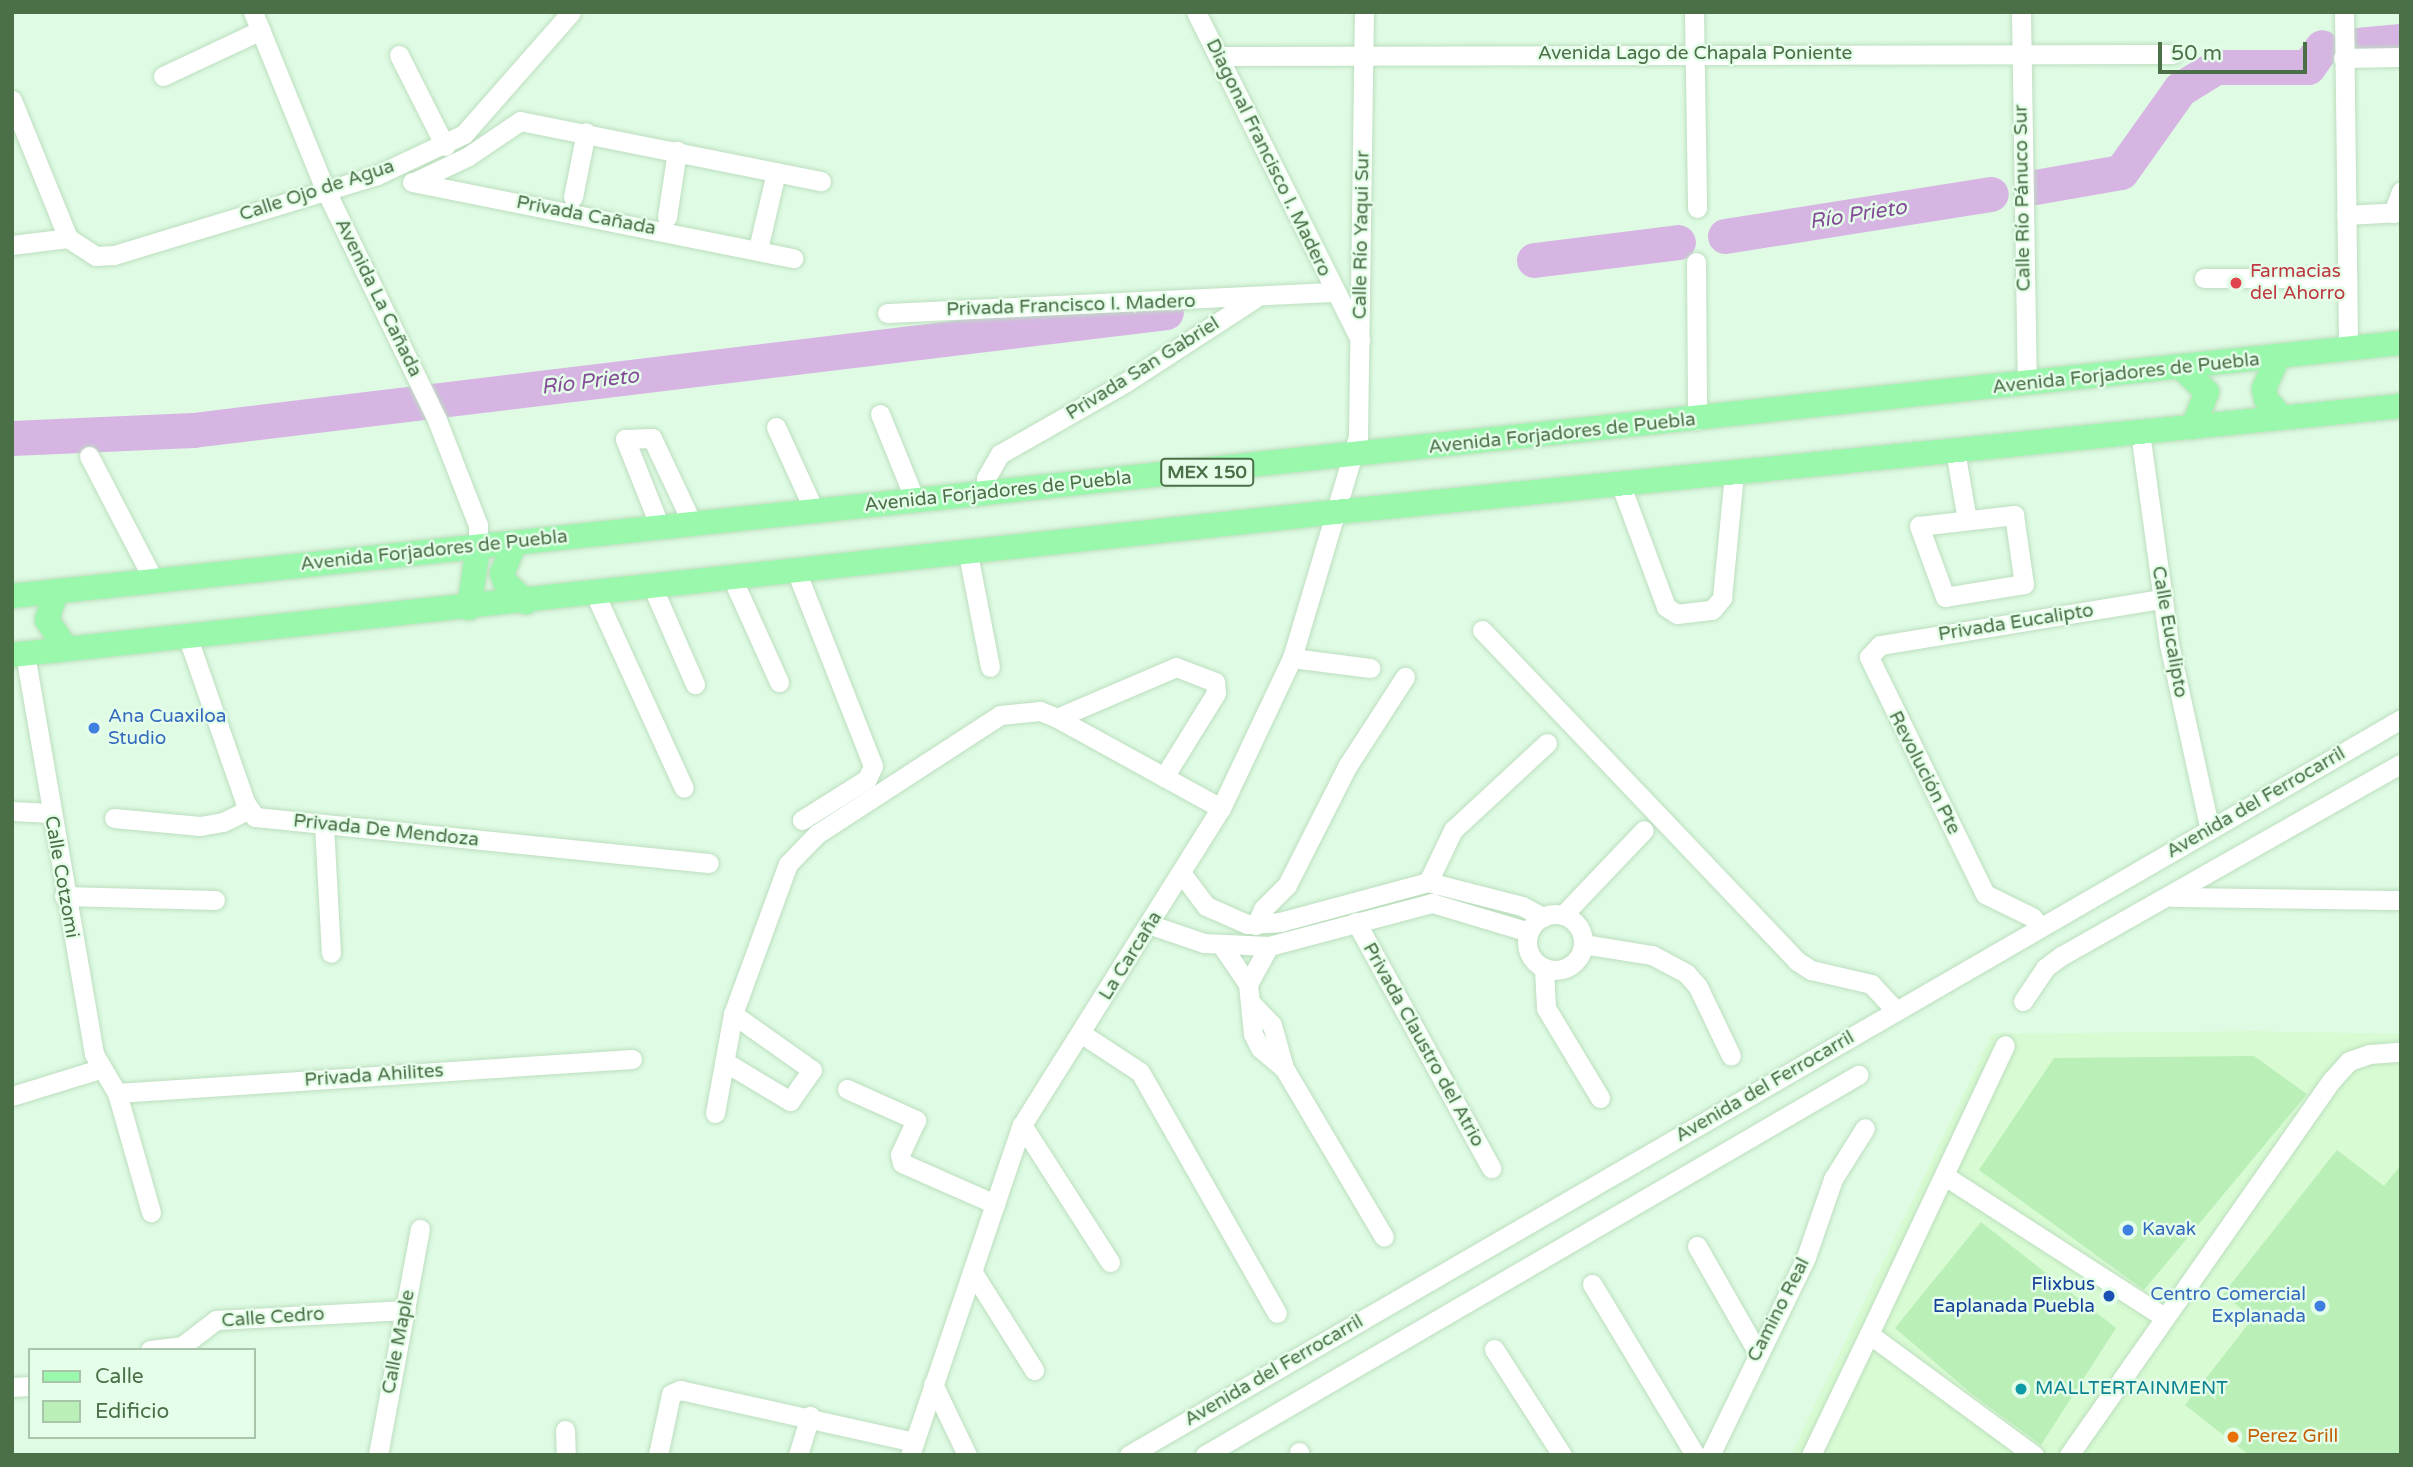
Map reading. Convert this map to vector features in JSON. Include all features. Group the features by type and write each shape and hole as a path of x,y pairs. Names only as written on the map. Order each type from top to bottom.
{"main road":[{"name":"Avenida Forjadores de Puebla","path":"12,596 814,510 1352,457 2401,343"},
{"path":"2278,357 2264,389 2266,398 2282,418"},
{"path":"2180,367 2207,392 2193,427"},
{"path":"19,654 733,580 1335,512 2401,406"},
{"path":"515,543 502,573 505,582 526,602"},
{"path":"469,608 478,547"},
{"path":"56,592 47,620 66,648"}],"street":[{"name":"Calle Ojo de Agua","path":"68,238 96,256 114,255 377,175 445,146 464,134 571,12"},
{"name":"Diagonal Francisco I. Madero","path":"1196,12 1333,292 1361,341"},
{"name":"Calle Río Yaqui Sur","path":"1352,457 1362,406 1364,12"},
{"path":"1695,12 1697,208"},
{"name":"Calle Río Pánuco Sur","path":"2021,12 2027,384"},
{"path":"2344,12 2348,350"},
{"path":"163,76 257,21"},
{"name":"Avenida La Cañada","path":"257,21 325,189 437,420 478,525 478,547"},
{"name":"Avenida Lago de Chapala Poniente","path":"1218,56 2173,54"},
{"path":"399,55 445,146"},
{"path":"2343,58 2401,57"},
{"path":"12,100 68,238 12,245"},
{"path":"414,182 467,157 520,121 586,132 821,181"},
{"path":"573,197 586,132"},
{"path":"667,216 677,151"},
{"path":"758,249 776,172"},
{"name":"Privada Cañada","path":"377,175 794,258"},
{"path":"2346,215 2397,212 2401,191"},
{"path":"1696,262 1696,420"},
{"path":"2204,278 2347,278"},
{"name":"Privada San Gabriel","path":"985,494 986,478 1000,454 1126,382 1255,299 1333,292"},
{"name":"Privada Francisco I. Madero","path":"887,313 1255,299"},
{"path":"880,414 915,500"},
{"path":"776,428 814,510"},
{"name":"Calle Eucalipto","path":"2140,432 2161,599 2210,830"},
{"path":"660,527 625,439 652,438 692,523"},
{"path":"1955,450 1968,520"},
{"path":"89,456 154,581"},
{"name":"La Carcaña","path":"912,1449 1022,1125 1151,925 1221,808 1292,658 1352,457"},
{"path":"1620,483 1665,607 1677,614 1713,610 1723,598 1734,473"},
{"path":"2014,515 2024,584 1945,597 1919,526 1968,520 2014,515"},
{"path":"968,554 990,667"},
{"path":"797,573 873,766 867,779 802,820"},
{"path":"733,580 779,682"},
{"path":"653,588 695,684"},
{"path":"595,594 684,788"},
{"name":"Privada Eucalipto","path":"1871,650 2161,599"},
{"path":"1482,630 1797,961 1811,970 1871,984 1896,1011"},
{"path":"114,818 200,826 223,822 248,810 188,638"},
{"name":"Revolución Pte","path":"1871,650 1870,664 1985,894 2032,918 2041,927"},
{"name":"Calle Cotzomi","path":"19,654 64,896 100,1069 117,1093 151,1212"},
{"path":"1292,658 1370,668"},
{"path":"1057,718 1176,667 1215,682 1216,693 1164,777"},
{"path":"1256,925 1263,909 1287,885 1348,765 1405,677"},
{"path":"715,1113 733,1014 788,864 800,849 1000,715 1040,712 1057,718 1221,808"},
{"name":"Avenida del Ferrocarril","path":"1129,1455 2401,719"},
{"path":"1428,882 1453,830 1547,743"},
{"name":"Avenida del Ferrocarril","path":"2023,1001 2045,968 2061,956 2171,897 2401,764"},
{"name":"Privada De Mendoza","path":"248,810 263,819 709,863"},
{"path":"12,811 50,813"},
{"path":"324,825 331,953"},
{"path":"1182,874 1206,906 1228,919 1256,925 1302,916 1428,882 1522,906 1543,917 1563,915 1644,830"},
{"path":"1287,885 1302,916"},
{"path":"64,896 215,900"},
{"path":"2171,897 2401,901"},
{"path":"1151,925 1222,946 1269,946 1432,903 1529,932"},
{"path":"1544,968 1569,966 1583,944 1578,926 1563,915"},
{"path":"1543,917 1529,932 1527,949 1544,968 1546,1008 1600,1098"},
{"name":"Privada Claustro del Atrio","path":"1356,922 1491,1168"},
{"path":"1583,944 1652,955 1686,973 1698,987 1731,1056"},
{"path":"1222,946 1248,984 1251,1003 1279,1039 1284,1068 1384,1237"},
{"path":"1248,984 1269,946"},
{"path":"725,1062 790,1101 812,1070 733,1014"},
{"path":"1082,1034 1140,1072 1277,1313"},
{"path":"1811,1455 2005,1045"},
{"path":"2069,1455 2332,1080 2350,1061 2369,1054 2401,1052"},
{"name":"Privada Ahilites","path":"117,1093 632,1059"},
{"path":"12,1096 100,1069"},
{"path":"1205,1455 1858,1075"},
{"path":"847,1089 916,1120 900,1154 902,1163 995,1204"},
{"path":"1022,1125 1110,1262"},
{"name":"Camino Real","path":"1710,1455 1757,1350 1806,1257 1833,1180 1866,1128"},
{"path":"1945,1176 2164,1317"},
{"name":"Calle Maple","path":"378,1455 420,1229"},
{"path":"1698,1246 1757,1350"},
{"path":"972,1271 1034,1370"},
{"path":"1592,1284 1695,1455"},
{"name":"Calle Cedro","path":"166,1348 182,1346 216,1320 406,1310"},
{"path":"1869,1334 2034,1455"},
{"path":"1494,1349 1562,1455"},
{"path":"933,1384 967,1455"},
{"path":"658,1455 671,1394 676,1390 810,1416 912,1449"},
{"path":"798,1455 810,1416"},
{"path":"565,1430 566,1455"}],"shaded area":[{"path":"2256,1031 2401,1034 2401,1455 1791,1455 1992,1034"}],"building":[{"name":"Kavak","path":"2254,1056 2307,1094 2144,1290 1979,1170 2054,1058"},
{"name":"Centro Comercial Explanada","path":"2337,1150 2384,1186 2401,1165 2401,1455 2249,1455 2185,1405 2253,1318 2223,1294"},
{"name":"MALLTERTAINMENT","path":"1981,1222 2116,1328 2041,1445 1973,1395 1895,1328"}],"waterway":[{"name":"Río Prieto","path":"2357,45 2401,41"},
{"name":"Río Prieto","path":"2035,187 2121,172 2180,89 2216,67 2308,67 2322,47"},
{"name":"Río Prieto","path":"1725,236 1991,194"},
{"name":"Río Prieto","path":"1534,260 1678,242"},
{"name":"Río Prieto","path":"12,438 193,430 1166,312"}],"place":[{"name":"Farmacias del Ahorro","path":"2236,283"},
{"name":"Ana Cuaxiloa Studio","path":"94,728"},
{"name":"Kavak","path":"2128,1230"},
{"name":"Flixbus Eaplanada Puebla","path":"2109,1296"},
{"name":"Centro Comercial Explanada","path":"2320,1306"},
{"name":"MALLTERTAINMENT","path":"2021,1389"},
{"name":"Perez Grill","path":"2233,1437"}]}
